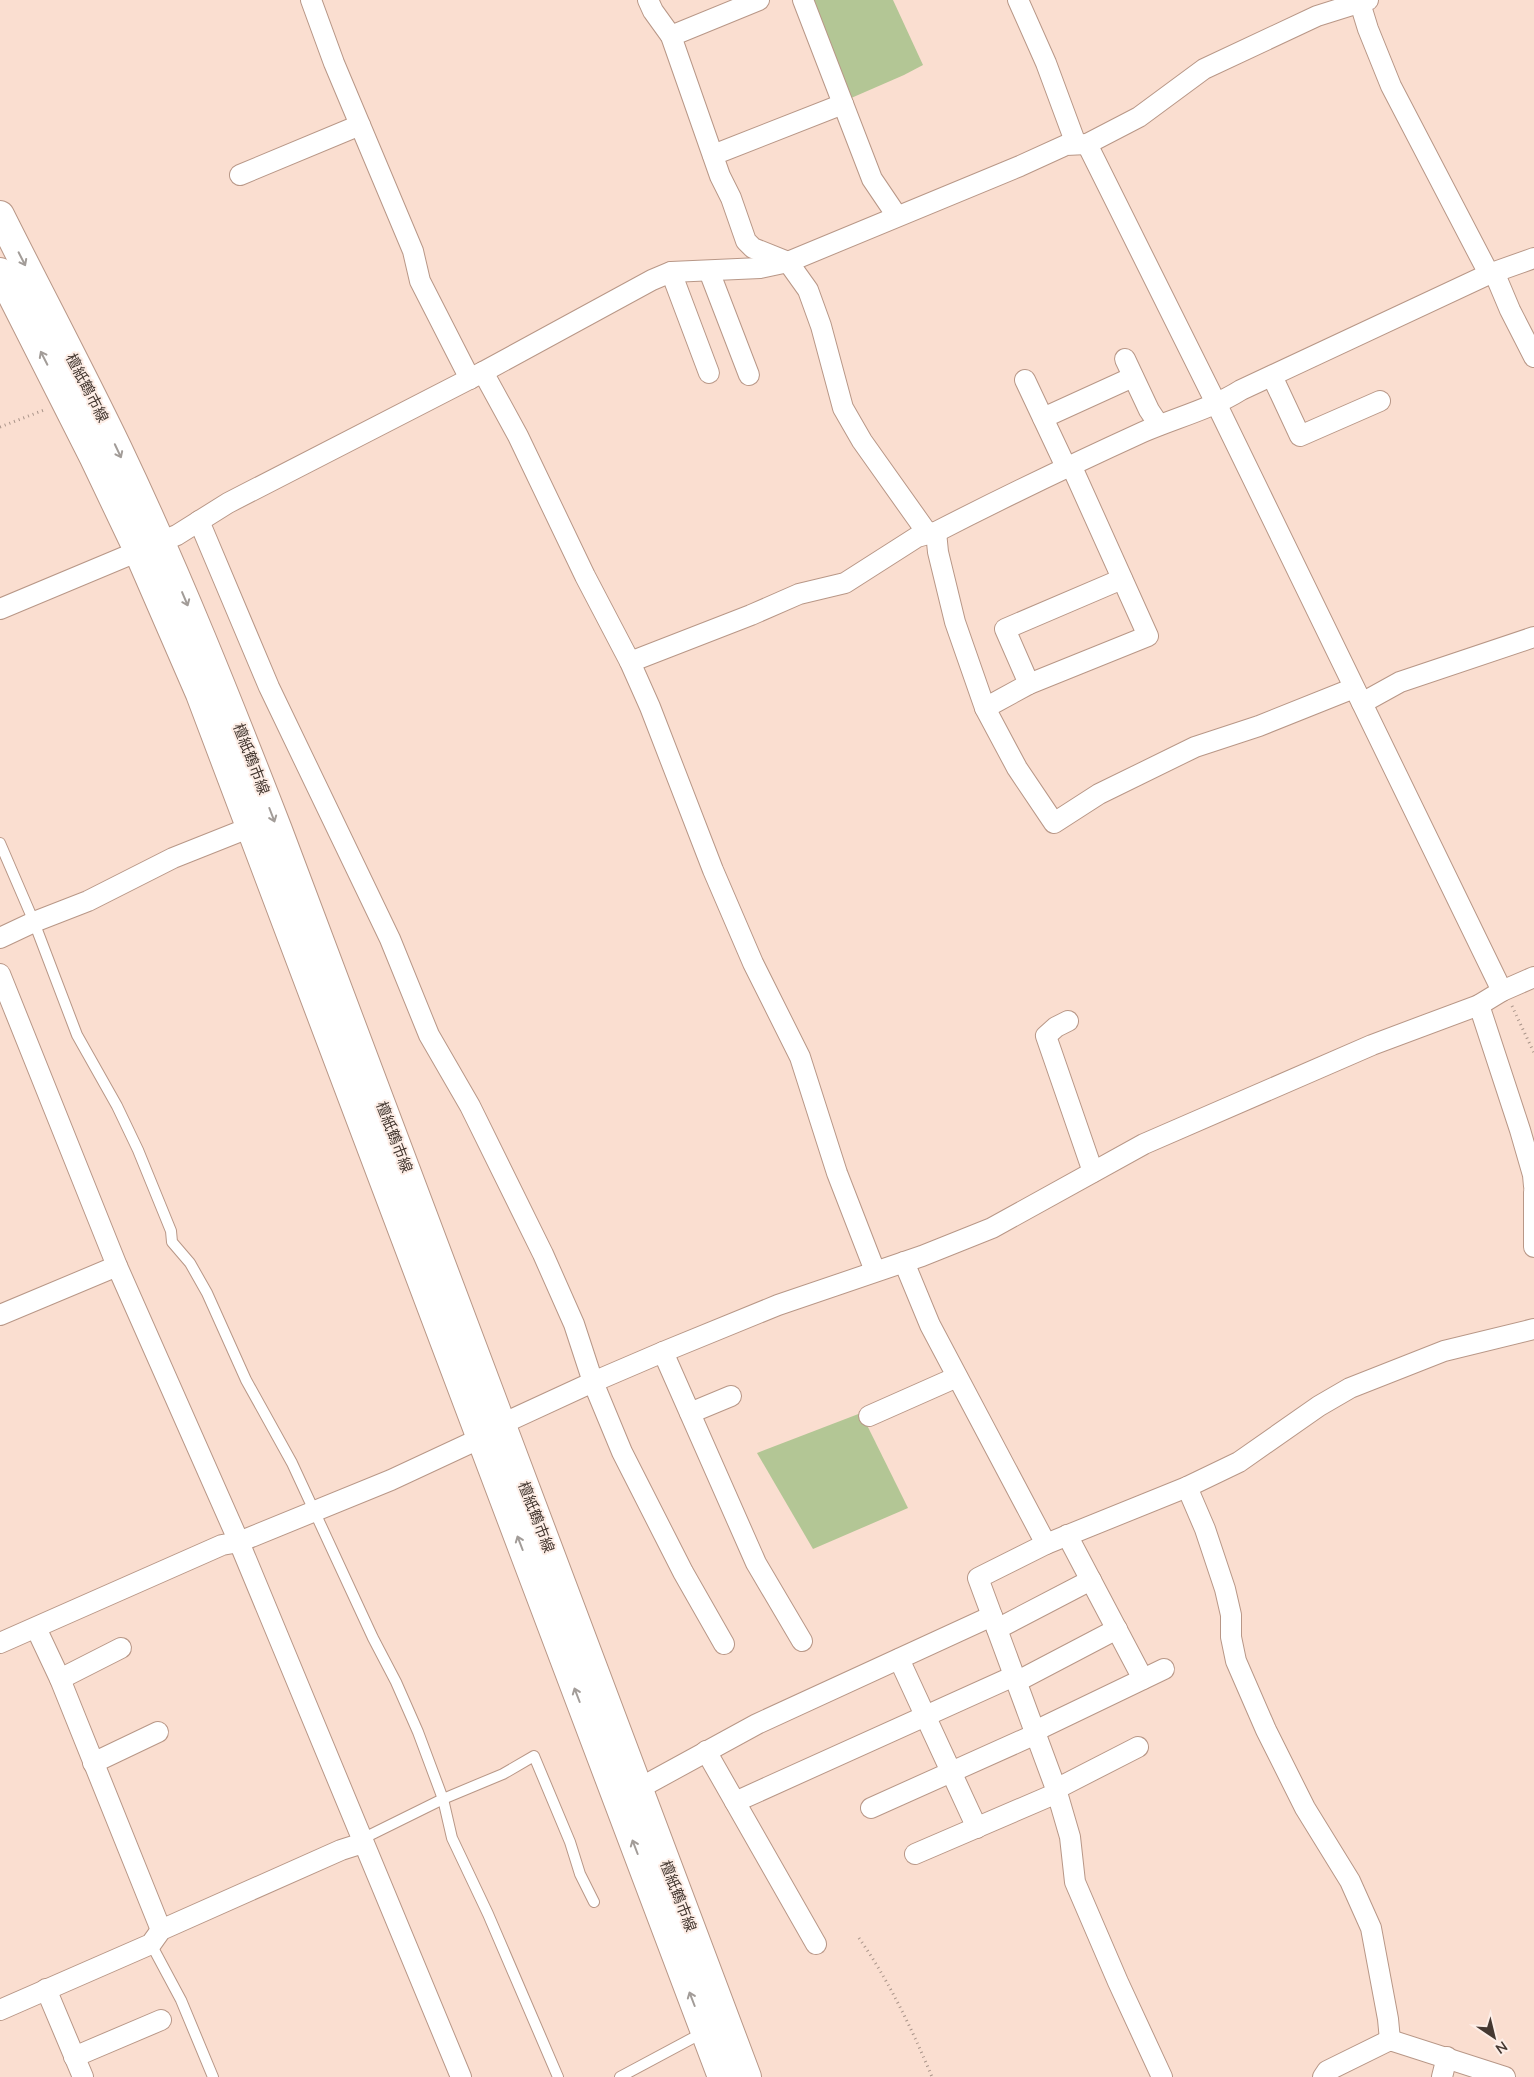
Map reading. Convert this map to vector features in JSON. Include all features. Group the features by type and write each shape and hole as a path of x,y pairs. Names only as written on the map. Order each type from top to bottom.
{"main road":[{"name":"檀紙鶴市線","path":"0,215 118,449 149,547 200,694 251,828 490,1431 638,1789 747,2077"},
{"name":"檀紙鶴市線","path":"0,272 66,401 149,547 223,687 264,794 722,2077"}],"street":[{"path":"311,0 413,252 420,281 477,376 518,436 585,576 630,662 650,707 713,870 753,963 800,1056 837,1173 874,1271"},
{"path":"648,0 653,11 671,36 720,176 731,198 746,241 753,248 788,262 808,290 821,326 843,408 862,441 932,533 955,622 985,708 1017,768 1054,823 1099,794 1195,747 1358,696 1534,637"},
{"path":"671,36 759,0"},
{"path":"804,0 872,179 897,216"},
{"path":"1018,0 1082,144 1216,403 1502,991"},
{"path":"0,609 177,535 228,503 477,376 652,280 671,272 760,268 788,262 1020,166 1066,145 1082,144 1139,117 1204,69 1317,16 1364,1 1368,29 1392,86 1534,357"},
{"path":"713,155 843,104"},
{"path":"240,175 360,125"},
{"path":"630,662 751,615 799,594 846,583 917,536 932,533 1068,466 1159,425 1216,403 1491,273 1534,258"},
{"path":"709,271 749,375"},
{"path":"671,272 709,373"},
{"path":"1125,359 1159,425"},
{"path":"1272,376 1300,436 1380,401"},
{"path":"1043,418 1133,377"},
{"path":"985,708 1029,684 1148,636 1068,466 1025,380"},
{"path":"199,521 269,687 390,939 429,1035 470,1106 543,1254 574,1324 593,1382 622,1452 683,1572 724,1644"},
{"path":"1029,684 1005,629 1122,579"},
{"path":"0,938 34,922 88,901 173,858 251,828"},
{"path":"0,974 117,1266 239,1542 461,2077"},
{"path":"0,1643 222,1545 239,1542 391,1480 593,1382 663,1352 778,1305 904,1262 992,1228 1153,1140 1372,1045 1479,1005 1502,991 1534,977"},
{"path":"1479,1005 1520,1130 1533,1175 1534,1186"},
{"path":"1068,1021 1056,1026 1046,1036 1094,1172"},
{"path":"1534,1192 1534,1247"},
{"path":"904,1262 930,1325 1046,1544"},
{"path":"0,1315 117,1266"},
{"path":"1162,2077 1075,1882 1070,1837 1056,1791 978,1578 1046,1544 1187,1487 1239,1462 1319,1406 1350,1388 1444,1351 1534,1329"},
{"path":"663,1352 756,1563 802,1641"},
{"path":"869,1416 957,1377"},
{"path":"690,1413 731,1396"},
{"path":"1187,1487 1205,1529 1225,1589 1231,1615 1231,1637 1236,1661 1266,1730 1305,1808 1350,1881 1372,1928 1390,2040"},
{"path":"1068,1535 1143,1679"},
{"path":"638,1789 757,1724 899,1659 995,1622 1091,1580"},
{"path":"36,1628 60,1679 93,1763 156,1937"},
{"path":"735,1802 925,1716 1015,1679 1117,1629"},
{"path":"60,1679 121,1648"},
{"path":"899,1659 977,1828"},
{"path":"871,1808 1035,1733 1164,1668"},
{"path":"93,1763 158,1732"},
{"path":"915,1854 977,1828 1056,1791 1138,1747"},
{"path":"706,1751 816,1944"},
{"path":"0,2010 362,1841"},
{"path":"46,1989 83,2077"},
{"path":"74,2057 160,2020"},
{"path":"1323,2077 1327,2071 1390,2040 1505,2077"},
{"path":"1442,2077 1447,2057"}],"lane":[{"path":"0,843 34,922 78,1035 117,1106 138,1150 171,1231 172,1242 190,1264 207,1293 246,1380 292,1463 418,1732 443,1799 452,1838 488,1914 558,2077"},
{"path":"362,1841 443,1799 504,1774 534,1756 570,1842 580,1874 594,1902"},
{"path":"156,1937 213,2077"},
{"path":"620,2077 705,2032"}],"path":[{"path":"0,427 66,401"},
{"path":"1502,991 1508,999 1534,1053"},
{"path":"859,1938 876,1962 916,2039 932,2077"}],"green space":[{"path":"806,0 893,0 923,65 842,102"},
{"path":"861,1413 908,1508 813,1549 757,1453"}]}
